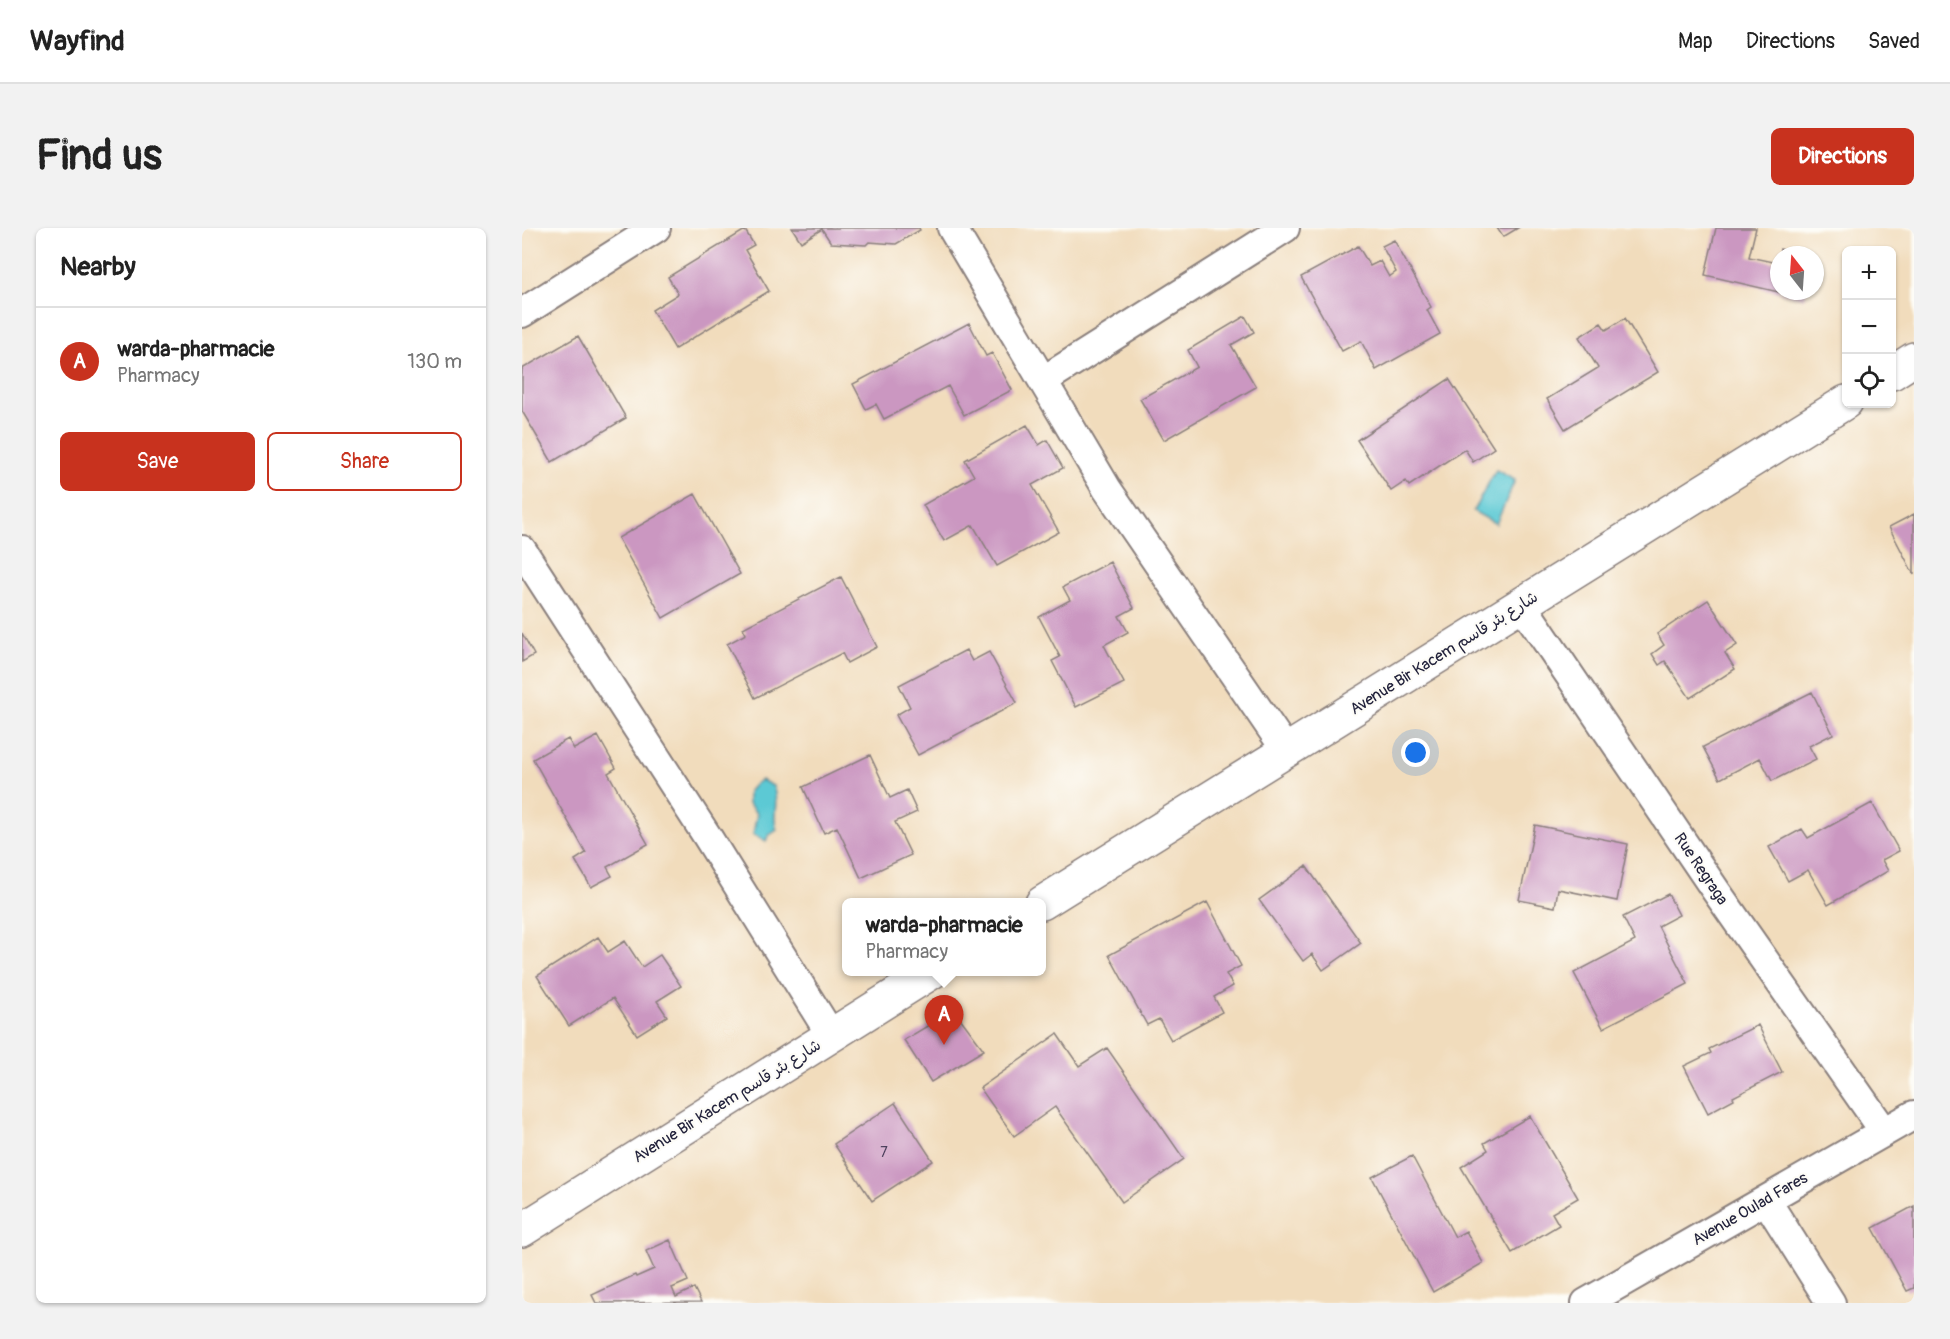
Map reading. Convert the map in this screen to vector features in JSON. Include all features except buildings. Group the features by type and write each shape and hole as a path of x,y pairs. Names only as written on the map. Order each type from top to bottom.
{"street":[{"path":"522,313 656,228"},
{"path":"952,228 1107,489 1286,750"},
{"path":"1044,380 1285,228"},
{"path":"1896,371 1914,359"},
{"name":"Avenue Bir Kacem شارع بئر قاسم","path":"1046,900 1842,405"},
{"path":"522,550 707,836 831,1035"},
{"name":"Rue Regraga","path":"1522,605 1716,891 1884,1131"},
{"name":"Avenue Bir Kacem شارع بئر قاسم","path":"522,1230 926,976"},
{"name":"Avenue Oulad Fares","path":"1586,1303 1914,1115"},
{"path":"1766,1200 1831,1303"}],"water":[{"path":"1496,470 1515,480 1496,524 1473,511"},
{"path":"761,780 773,786 776,798 775,825 777,830 768,836 766,841 753,834 757,814 748,803 748,792"}],"place":[{"name":"warda-pharmacie","path":"944,1045"}]}
